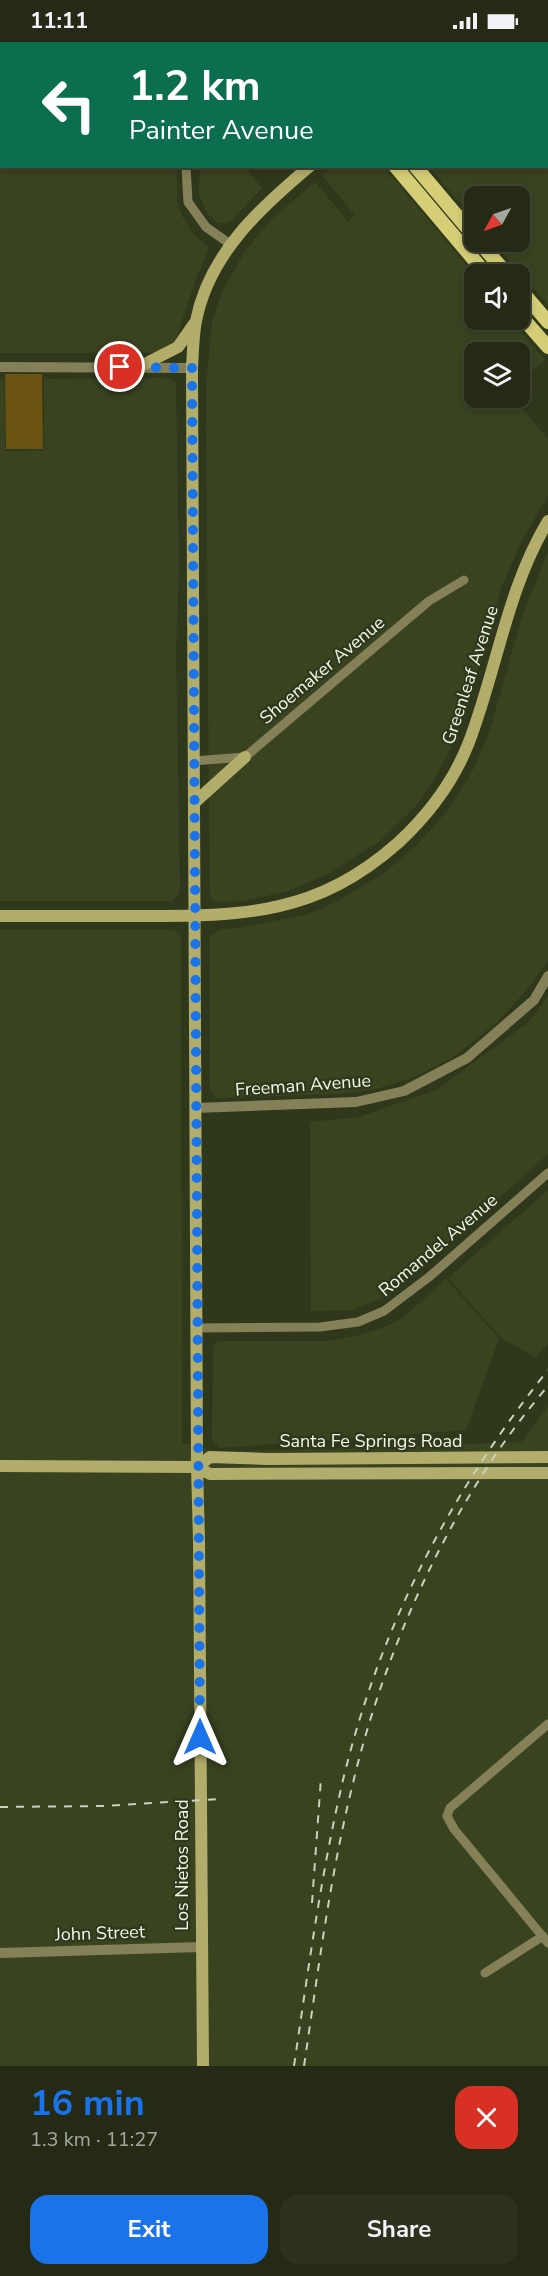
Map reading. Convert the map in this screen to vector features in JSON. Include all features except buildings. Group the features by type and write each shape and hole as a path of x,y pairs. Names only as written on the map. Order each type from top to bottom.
{"main road":[{"path":"139,367 178,347 196,321 216,268 231,244 264,205 308,168"},
{"path":"397,168 478,264"},
{"path":"417,168 464,224"},
{"path":"488,252 498,264"},
{"path":"530,301 548,322"},
{"path":"530,311 536,308"},
{"name":"Los Nietos Road","path":"196,321 192,368 193,761 196,916 196,1328 202,2066"},
{"path":"530,326 548,347"},
{"name":"Greenleaf Avenue","path":"0,916 196,916 262,911 311,897 355,875 383,856 413,828 443,791 468,744 519,579 532,548 548,521"},
{"path":"194,803 245,757"},
{"name":"Santa Fe Springs Road","path":"197,1467 210,1457 312,1459 548,1457"},
{"path":"312,1459 312,1473"},
{"name":"Santa Fe Springs Road","path":"0,1466 197,1467 210,1474 548,1473"}],"street":[{"path":"186,168 188,202 206,227 231,244"},
{"path":"0,367 192,368"},
{"name":"Shoemaker Avenue","path":"245,757 429,601 464,580"},
{"path":"193,761 245,757"},
{"name":"Freeman Avenue","path":"195,1108 356,1102 404,1091 467,1058 534,1000 548,976"},
{"name":"Romandel Avenue","path":"196,1328 320,1327 358,1322 384,1311 429,1277 548,1173"},
{"path":"485,1973 545,1939 454,1829 447,1816 450,1808 548,1724"},
{"name":"John Street","path":"0,1953 201,1947"}],"shaded area":[{"path":"0,168 177,168 177,201 183,218 194,235 208,246 208,250 194,284 176,340 167,348 156,353 0,353"},
{"path":"200,168 245,168 262,188 229,223 218,223 208,215 199,194"},
{"path":"332,168 385,168 466,264 464,330 520,330 545,360 530,373 530,342 464,342 464,408 522,408 548,439 548,496 522,540 502,586 466,710 452,746 436,777 415,807 381,840 330,873 288,891 244,901 216,902 211,898 210,893 206,386 212,322 222,292 245,251 273,218 315,182 348,221 355,215 322,176"},
{"path":"430,168 548,168 548,305 530,284 530,264 512,264 502,252 530,252 530,186 464,186 464,207"},
{"path":"5,374 42,374 43,449 6,449"},
{"path":"166,378 173,380 176,384 179,571 176,648 180,893 172,901 0,901 0,379 4,379 5,451 44,450 44,379"},
{"path":"548,552 548,961 526,991 496,1023 452,1058 417,1076 376,1089 341,1094 217,1098 210,1091 210,936 221,929 241,928 308,914 336,902 384,873 416,846 447,811 472,772 489,733 522,617"},
{"path":"0,930 174,930 181,936 182,1443 219,1452 522,1442 548,1406 548,2066 0,2066"},
{"path":"548,996 548,1154 406,1281 378,1300 353,1310 311,1311 310,1122 359,1117 436,1090 529,1022"},
{"path":"548,1190 548,1344 535,1357 500,1337 448,1278"},
{"path":"446,1279 499,1338 466,1430 220,1448 212,1440 213,1347 218,1341 330,1341 359,1335 403,1318"}],"railway":[{"path":"294,2066 335,1815 358,1723 377,1668 398,1615 450,1513 480,1464 548,1370"},
{"path":"304,2066 325,1924 345,1818 367,1731 384,1678 404,1625 454,1523 483,1474 514,1429 548,1386"},
{"path":"312,1903 321,1778"},
{"path":"0,1807 103,1806 219,1799"}],"route":[{"path":"120,367 192,368 200,1737"}]}
